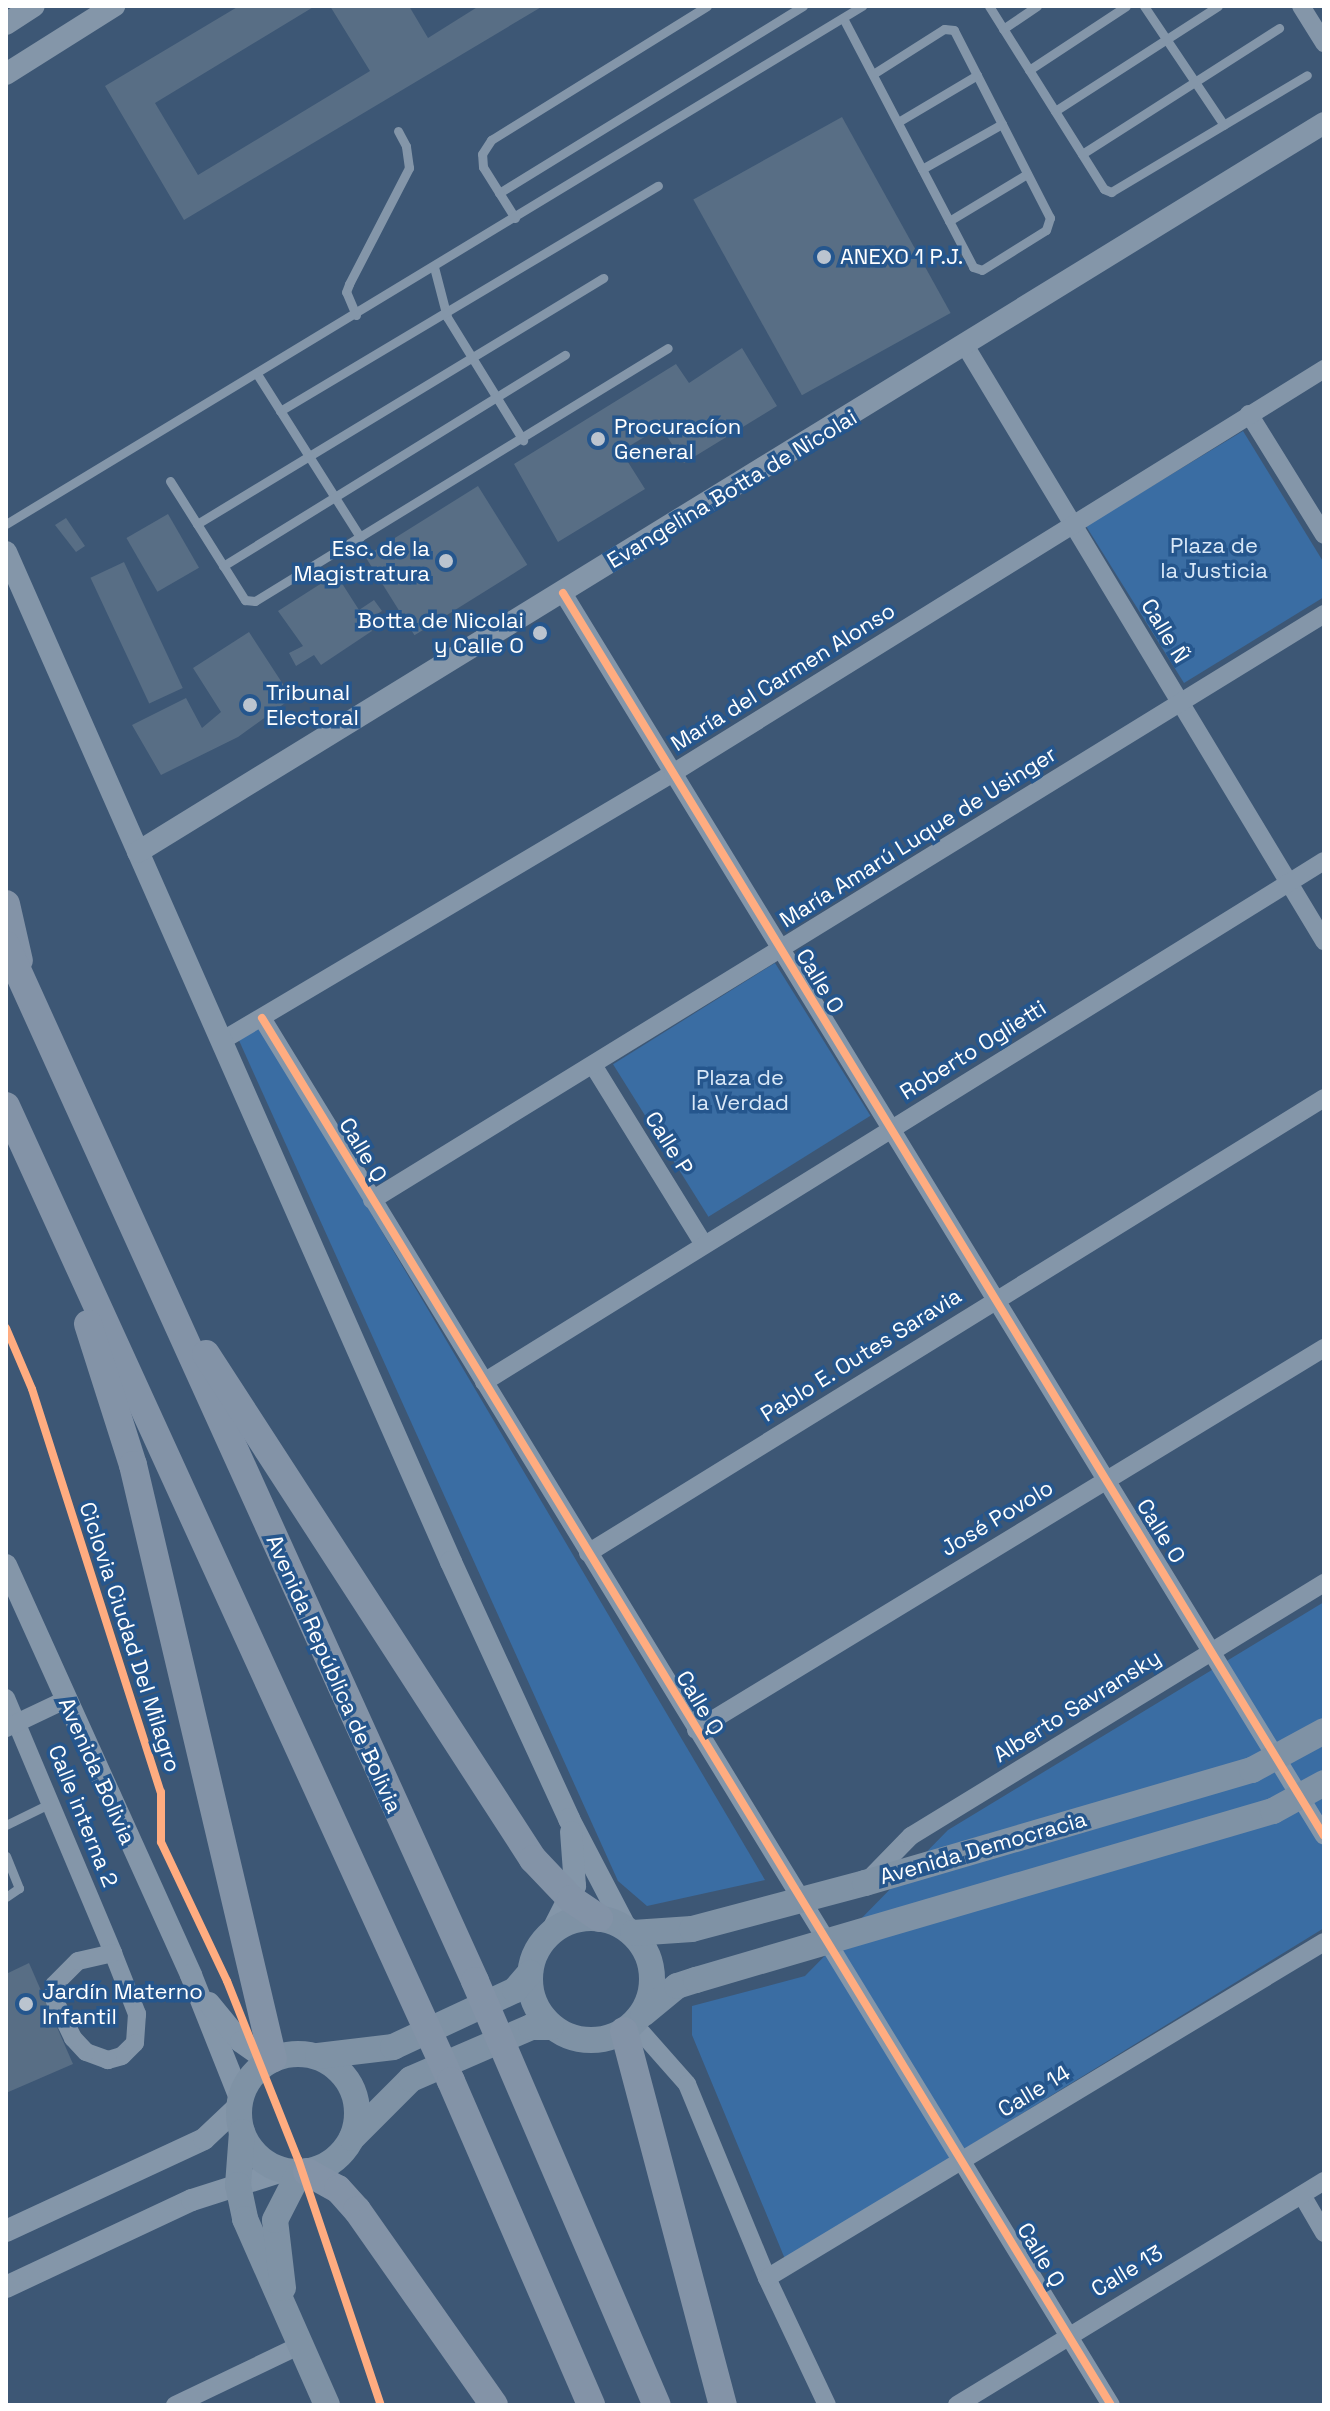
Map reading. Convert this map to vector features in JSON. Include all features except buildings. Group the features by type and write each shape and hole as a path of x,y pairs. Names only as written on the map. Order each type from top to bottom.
{"main road":[{"path":"6,904 25,989"},
{"name":"Avenida República de Bolivia","path":"6,945 475,1981 657,2405"},
{"path":"6,1106 451,2081 591,2405"},
{"path":"46,1194 133,1465 271,2060"},
{"path":"138,1239 221,1378 533,1859 571,1899 599,1918 629,1930 651,1963 653,1980 633,2023 723,2405"},
{"name":"Avenida Democracia","path":"629,1930 692,1929 865,1883 1276,1760 1324,1731"},
{"path":"288,2315 273,2235 279,2205 296,2172 333,2160 411,2079 531,2027 551,2027 587,2041 633,2023 677,1986 1273,1811 1324,1783"},
{"path":"327,2405 288,2315 259,2259 238,2185 240,2112 248,2082 271,2060 393,2047 508,1994 530,1973 551,1933 565,1923 599,1918"},
{"path":"530,1973 534,2003 551,2027"},
{"path":"318,2056 346,2076 354,2092 352,2138"},
{"path":"240,2112 258,2158 338,2189 357,2210 494,2405"}],"street":[{"path":"6,24 34,6"},
{"path":"6,74 114,6"},
{"path":"1301,6 1324,43"},
{"name":"Evangelina Botta de Nicolai","path":"138,852 966,347 1324,123"},
{"name":"Calle Ñ","path":"966,347 1324,941"},
{"name":"María del Carmen Alonso","path":"223,1040 673,773 1324,369"},
{"path":"1249,414 1324,535"},
{"path":"6,552 569,1819 629,1930"},
{"name":"Calle O","path":"563,593 1102,1481 1324,1836"},
{"name":"María Amarú Luque de Usinger","path":"372,1200 1324,614"},
{"name":"Roberto Oglietti","path":"484,1382 1324,861"},
{"name":"Calle Q","path":"262,1018 825,1945 963,2162 1111,2405"},
{"name":"Calle P","path":"593,1065 704,1245"},
{"name":"Pablo E. Outes Saravia","path":"588,1553 1324,1098"},
{"name":"José Povolo","path":"696,1730 1324,1348"},
{"name":"Avenida Bolivia","path":"6,1565 191,1975 240,2112"},
{"name":"Alberto Savransky","path":"865,1883 911,1836 1324,1583"},
{"name":"Calle interna 2","path":"6,1698 12,1725 51,1803 113,1953 139,2025 135,2043 122,2056 108,2060 93,2056 73,2038 55,2001 54,1985 78,1961 113,1953"},
{"path":"12,1725 65,1700"},
{"path":"551,1933 571,1899 577,1872 569,1819"},
{"name":"Calle 14","path":"767,2278 1324,1942"},
{"name":"Avenida Bolivia","path":"191,1975 228,2029 271,2060"},
{"path":"633,2023 687,2084 767,2278 827,2405"},
{"path":"6,2231 204,2139 240,2112"},
{"path":"6,2287 192,2200 238,2185 296,2172"},
{"name":"Calle 13","path":"957,2405 1324,2181"},
{"path":"1302,2195 1324,2233"},
{"path":"175,2405 301,2345"}],"lane":[{"path":"515,218 483,167 482,154 491,140 707,6"},
{"path":"499,193 803,6"},
{"path":"6,524 862,6"},
{"path":"989,6 1104,189 1111,192 1307,75"},
{"path":"1003,29 1037,6"},
{"path":"1029,70 1126,6"},
{"path":"1144,6 1224,125"},
{"path":"1055,111 1218,6"},
{"path":"843,18 973,267 982,270 1046,230 1050,218 954,30 944,29 873,74"},
{"path":"1082,154 1279,28"},
{"path":"898,122 977,75"},
{"path":"922,169 1002,124"},
{"path":"356,315 346,292 404,185 409,168 406,146 398,131"},
{"path":"949,221 1027,174"},
{"path":"280,411 658,186"},
{"path":"434,267 445,310 523,440"},
{"path":"197,524 603,278"},
{"path":"170,481 245,600 255,601 523,440 668,348"},
{"path":"223,566 565,355"},
{"path":"257,374 360,537"},
{"path":"6,1825 51,1803"},
{"path":"6,1856 19,1888 6,1897"}],"green space":[{"name":"Plaza de la Justicia","path":"1243,431 1324,563 1324,597 1184,683 1086,526"},
{"name":"Plaza de la Verdad","path":"775,963 870,1116 708,1217 613,1064"},
{"path":"260,1025 765,1880 647,1906 618,1881 237,1036"},
{"path":"1324,1602 1324,1928 785,2259 692,2035 692,2006 805,1976 948,1830"}],"cycle path":[{"path":"563,593 1324,1836"},
{"path":"262,1018 1111,2405"},
{"name":"Ciclovia Ciudad Del Milagro","path":"6,1328 32,1389 161,1792 161,1842 227,1981 298,2159 381,2405"}],"place":[{"name":"ANEXO 1 P.J.","path":"824,257"},
{"name":"Procuracíon General","path":"598,439"},
{"name":"Esc. de la Magistratura","path":"446,561"},
{"name":"Botta de Nicolai y Calle O","path":"540,633"},
{"name":"Tribunal Electoral","path":"250,705"},
{"name":"Jardín Materno Infantil","path":"26,2004"}]}
